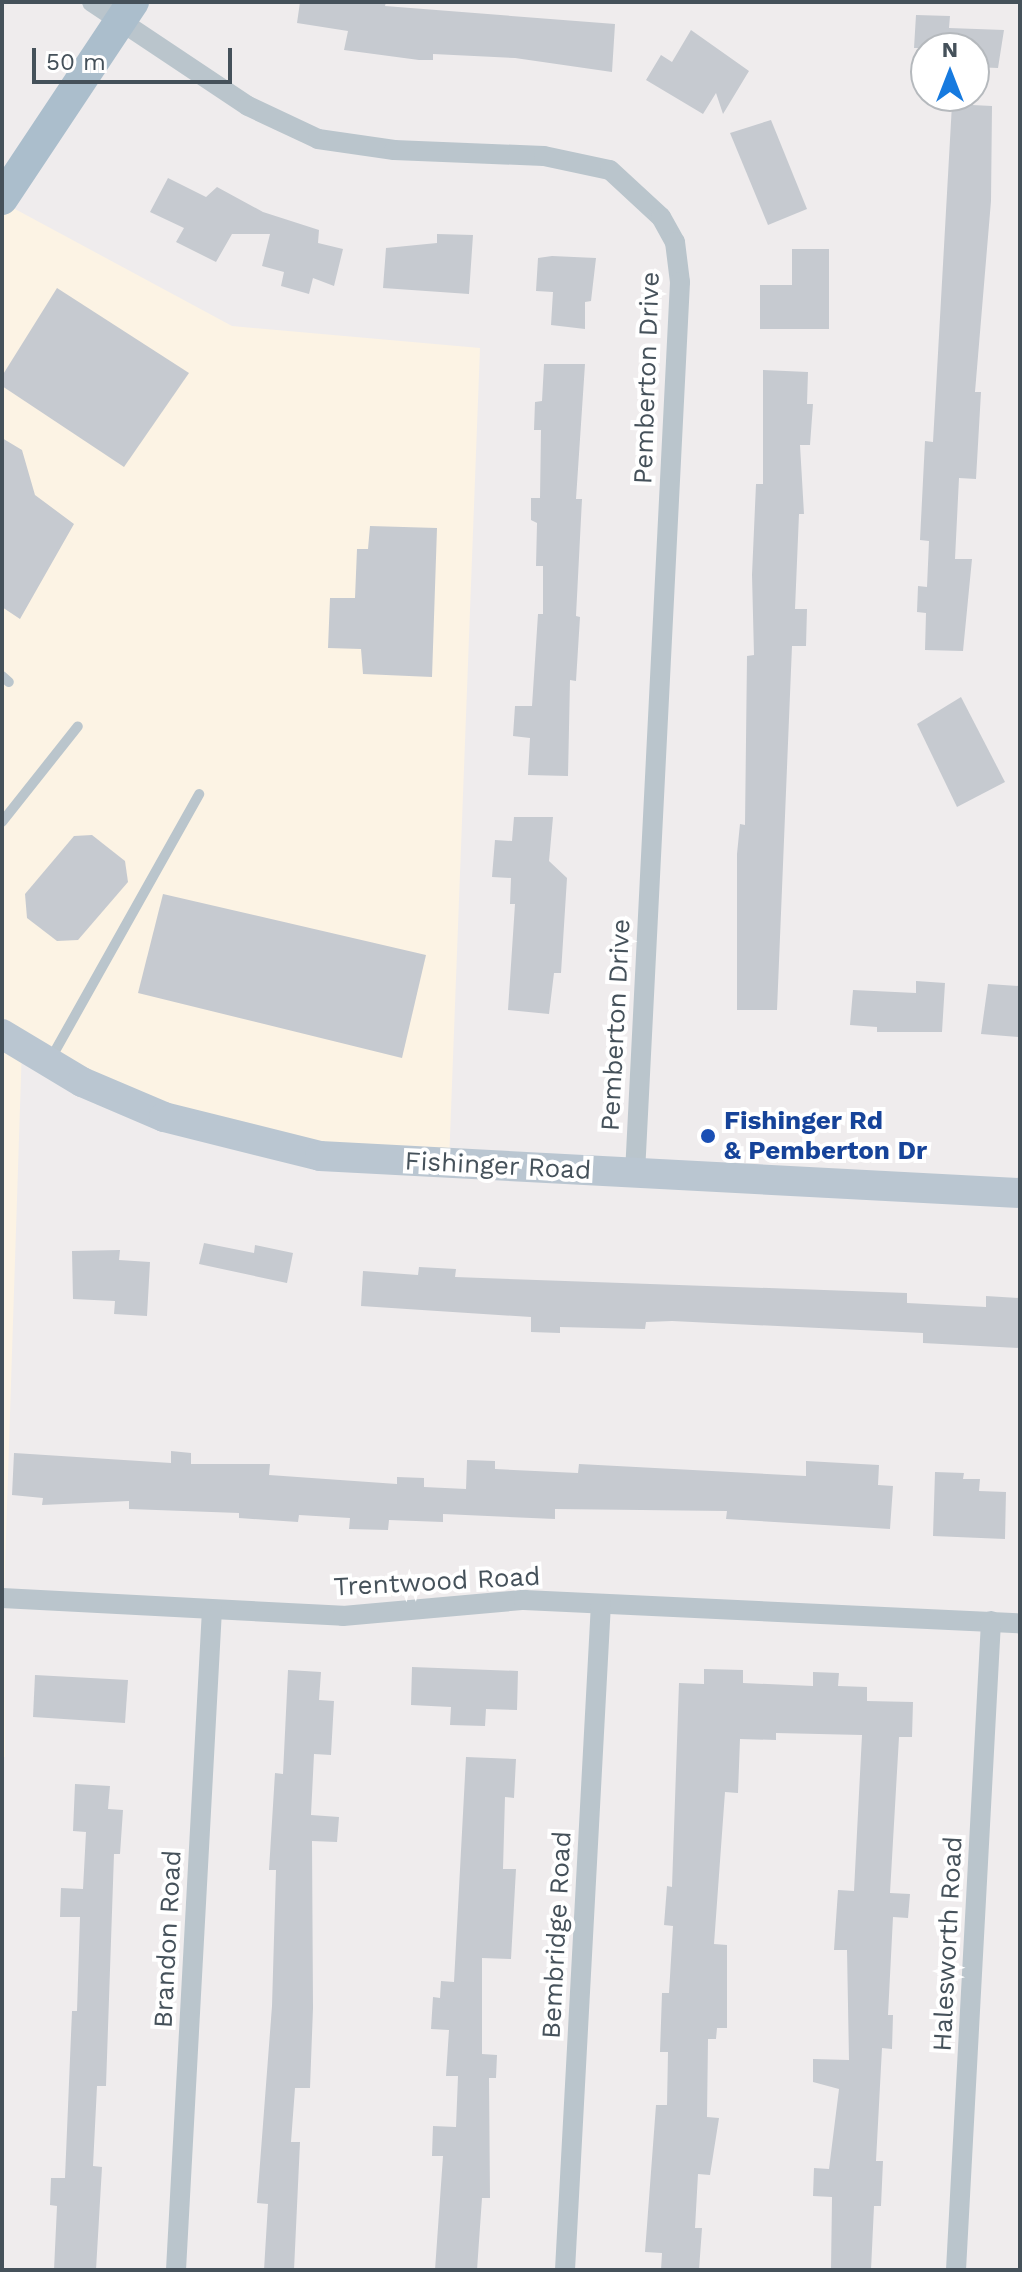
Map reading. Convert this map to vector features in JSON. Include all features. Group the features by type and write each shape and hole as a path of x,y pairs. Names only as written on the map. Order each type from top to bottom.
{"main road":[{"path":"2,199 127,11"},
{"name":"Fishinger Road","path":"2,1034 49,1062 164,1117 320,1156 1020,1193"}],"street":[{"name":"Pemberton Drive","path":"92,2 127,11 248,106 318,139 394,150 544,156 610,170 661,217 675,242 680,282 635,1173"},
{"name":"Trentwood Road","path":"2,1598 343,1616 524,1600 1020,1623"},
{"name":"Bembridge Road","path":"565,2270 601,1604"},
{"name":"Brandon Road","path":"176,2270 212,1610"},
{"name":"Halesworth Road","path":"956,2270 991,1621"}],"lane":[{"path":"2,822 78,726"},
{"path":"49,1062 199,794"}],"shaded area":[{"path":"2,202 232,326 480,348 449,1163 247,1141 22,1046 4,1598 5,1757 2,1757"}],"building":[{"path":"300,2 386,2 385,6 615,24 612,72 515,58 433,54 433,60 419,60 344,50 348,31 297,23"},
{"path":"916,15 950,16 949,28 1004,30 998,68 990,68 990,32 915,32"},
{"path":"691,30 749,71 723,114 716,93 703,114 646,80 661,55 672,62"},
{"path":"992,106 991,201 975,392 981,392 976,479 959,478 955,559 972,559 963,651 925,650 926,613 917,612 918,586 927,587 929,541 920,540 925,441 933,442 952,112 990,112"},
{"path":"771,120 807,209 768,225 730,133"},
{"path":"168,178 206,197 217,187 263,212 319,230 318,243 343,249 334,286 313,278 309,294 281,286 284,272 262,266 270,234 232,234 216,262 176,242 184,228 150,212"},
{"path":"437,234 473,235 469,294 383,288 386,248 437,243"},
{"path":"792,249 829,249 829,329 760,329 760,285 792,285"},
{"path":"538,258 596,258 591,301 585,302 585,329 551,325 553,292 536,291"},
{"path":"57,288 189,373 124,467 2,386 2,376"},
{"path":"544,364 585,364 576,499 582,499 576,616 580,617 576,681 570,680 568,776 528,775 530,738 513,736 515,706 532,706 538,614 543,614 543,566 536,566 537,523 531,520 531,498 540,498 541,430 534,430 535,402 542,401"},
{"path":"763,370 808,372 807,404 813,404 810,445 800,445 804,514 799,514 795,609 807,609 806,646 792,646 777,1010 737,1010 737,854 740,824 745,825 747,656 754,655 752,575 756,484 763,484"},
{"path":"2,438 22,450 35,495 74,524 20,619 2,607"},
{"path":"370,526 437,528 432,677 363,674 361,649 328,648 330,598 355,598 357,549 368,549"},
{"path":"961,697 1005,782 957,807 917,724"},
{"path":"514,817 553,817 549,861 567,878 561,973 554,973 549,1014 508,1010 515,904 510,904 511,878 492,877 495,840 512,841"},
{"path":"92,835 125,861 128,882 78,940 57,941 27,918 25,894 74,836"},
{"path":"163,894 426,955 402,1058 138,993"},
{"path":"916,981 945,983 942,1032 877,1032 877,1027 850,1025 853,990 916,993"},
{"path":"988,984 1020,986 1018,1037 981,1034"},
{"path":"204,1243 254,1253 255,1245 293,1253 287,1283 199,1264"},
{"path":"120,1250 119,1260 150,1262 147,1316 114,1314 115,1301 73,1299 72,1251"},
{"path":"419,1267 456,1269 455,1277 907,1293 907,1303 986,1307 986,1296 1020,1298 1020,1348 923,1343 923,1333 672,1321 646,1322 645,1329 560,1327 560,1333 531,1332 531,1317 361,1306 363,1271 418,1275"},
{"path":"171,1451 191,1453 191,1464 270,1464 269,1475 397,1484 397,1477 424,1478 424,1487 466,1489 467,1460 495,1461 495,1469 578,1473 579,1464 806,1476 806,1461 879,1465 878,1485 893,1486 890,1529 726,1519 727,1511 555,1509 555,1519 443,1514 443,1522 389,1520 388,1530 349,1529 350,1518 299,1515 298,1522 239,1518 239,1513 129,1509 129,1501 42,1505 43,1498 12,1495 14,1453 171,1463"},
{"path":"935,1472 964,1473 963,1479 980,1479 979,1491 1006,1492 1005,1539 933,1536"},
{"path":"412,1667 518,1671 517,1710 486,1709 485,1726 450,1725 451,1707 411,1705"},
{"path":"704,1669 743,1670 743,1683 813,1686 813,1672 839,1673 838,1686 867,1687 867,1701 913,1702 912,1737 899,1737 890,1893 910,1894 908,1918 893,1917 888,2015 893,2015 892,2049 882,2048 876,2161 883,2161 881,2206 874,2206 871,2270 831,2270 832,2197 813,2196 814,2168 829,2169 839,2089 813,2082 813,2059 849,2060 847,1950 834,1950 838,1890 854,1891 862,1735 776,1733 776,1740 740,1739 738,1793 725,1792 714,1944 727,1945 727,2028 717,2028 716,2039 708,2039 707,2117 719,2118 710,2175 698,2174 695,2228 702,2228 699,2270 661,2270 662,2253 645,2252 656,2105 667,2105 668,2052 660,2052 662,1993 669,1993 673,1926 664,1925 667,1886 672,1887 679,1683 704,1684"},
{"path":"288,1670 321,1672 319,1700 334,1701 331,1755 314,1754 311,1815 339,1817 337,1842 312,1841 310,2088 295,2088 291,2142 300,2142 294,2270 264,2270 268,2204 257,2203 272,2006 276,1870 269,1870 275,1773 283,1774"},
{"path":"35,1675 128,1680 125,1723 33,1717"},
{"path":"466,1757 516,1759 514,1798 505,1797 503,1869 516,1869 511,1959 482,1958 482,2054 497,2055 496,2078 489,2078 490,2198 482,2198 477,2270 435,2270 443,2156 432,2156 433,2126 456,2127 458,2076 446,2076 449,2030 431,2029 433,1997 440,1998 441,1981 454,1982"},
{"path":"75,1784 110,1786 108,1809 123,1810 120,1854 114,1854 106,2086 97,2086 93,2166 102,2167 96,2270 54,2270 57,2206 50,2205 51,2178 65,2178 72,2011 77,2011 80,1917 60,1917 61,1888 83,1889 86,1832 73,1831"}],"place":[{"name":"Fishinger Rd & Pemberton Dr","path":"708,1136"}]}
